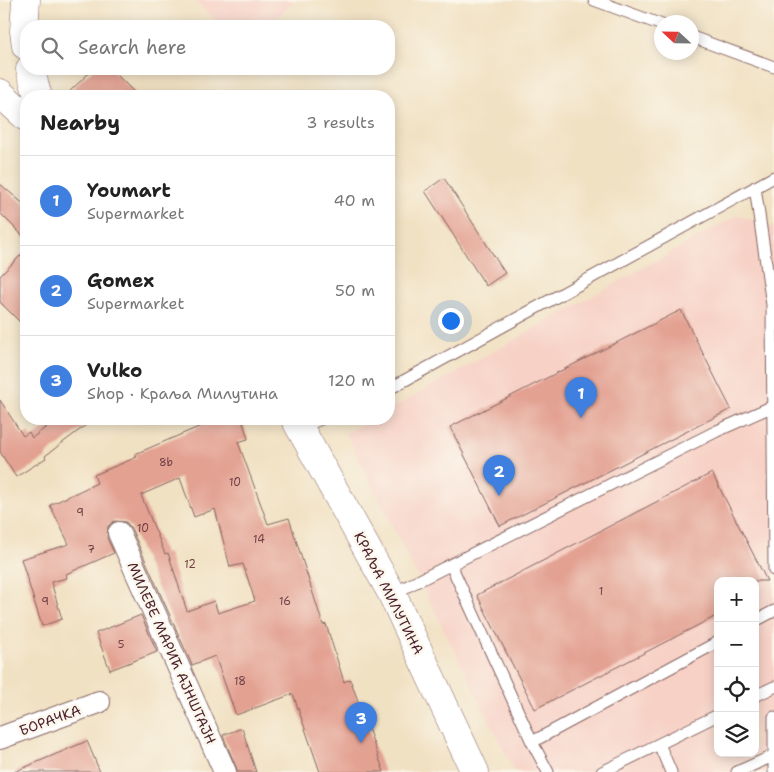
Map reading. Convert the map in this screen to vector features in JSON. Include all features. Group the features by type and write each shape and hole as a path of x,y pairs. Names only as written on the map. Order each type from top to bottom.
{"main road":[{"path":"25,20 26,0"},
{"path":"32,75 36,90"},
{"path":"0,93 20,111"},
{"name":"КРАЉА МИЛУТИНА","path":"307,425 392,594 475,772"}],"street":[{"name":"МИЛЕВЕ МАРИЋ АЈНШТАЈН","path":"119,533 225,772"},
{"name":"БОРАЧКА","path":"0,738 100,702"}],"lane":[{"path":"594,0 654,22"},
{"path":"699,39 774,67"},
{"path":"395,386 774,177"},
{"path":"755,187 772,305 771,406 774,570"},
{"path":"392,594 771,406"},
{"path":"450,565 532,742 548,772"},
{"path":"759,619 774,611"},
{"path":"532,742 714,644"},
{"path":"759,694 774,687"},
{"path":"602,772 714,717"},
{"path":"774,717 774,772"},
{"path":"659,744 671,772"},
{"path":"737,772 773,756"}],"shaded area":[{"path":"195,0 295,0 275,20 215,20"},
{"path":"738,215 774,228 774,772 515,772 346,433 361,425 395,425 395,407"}],"building":[{"path":"87,75 117,75 132,90 71,90"},
{"path":"444,178 505,273 486,286 425,191"},
{"path":"0,184 20,201 20,233 0,213"},
{"path":"20,256 20,322 0,302 0,276"},
{"path":"681,310 731,409 500,526 450,427"},
{"path":"0,400 23,436 29,432 32,438 49,425 86,425 45,456 46,458 16,477 0,452"},
{"path":"200,425 244,425 248,439 238,442 268,524 289,518 323,625 326,624 344,682 350,679 384,772 320,772 293,694 236,715 215,656 192,665 131,528 126,522 114,521 108,526 107,538 114,553 66,574 67,578 51,582 62,619 42,626 21,559 69,544 50,505 97,483 94,475 137,457 135,454","holes":["180,478 194,517 215,509 230,567 243,564 255,601 218,613 214,601 187,611 168,553 165,554 141,495"]},
{"path":"712,473 767,581 759,581 759,577 714,577 714,617 535,709 477,595"},
{"path":"141,615 157,652 110,670 96,633"},
{"path":"242,728 256,772 238,772 223,735"},
{"path":"87,741 100,772 14,772"}],"place":[{"name":"Youmart","path":"581,418"},
{"name":"Gomex","path":"499,496"},
{"name":"Vulko","path":"361,743"}]}
